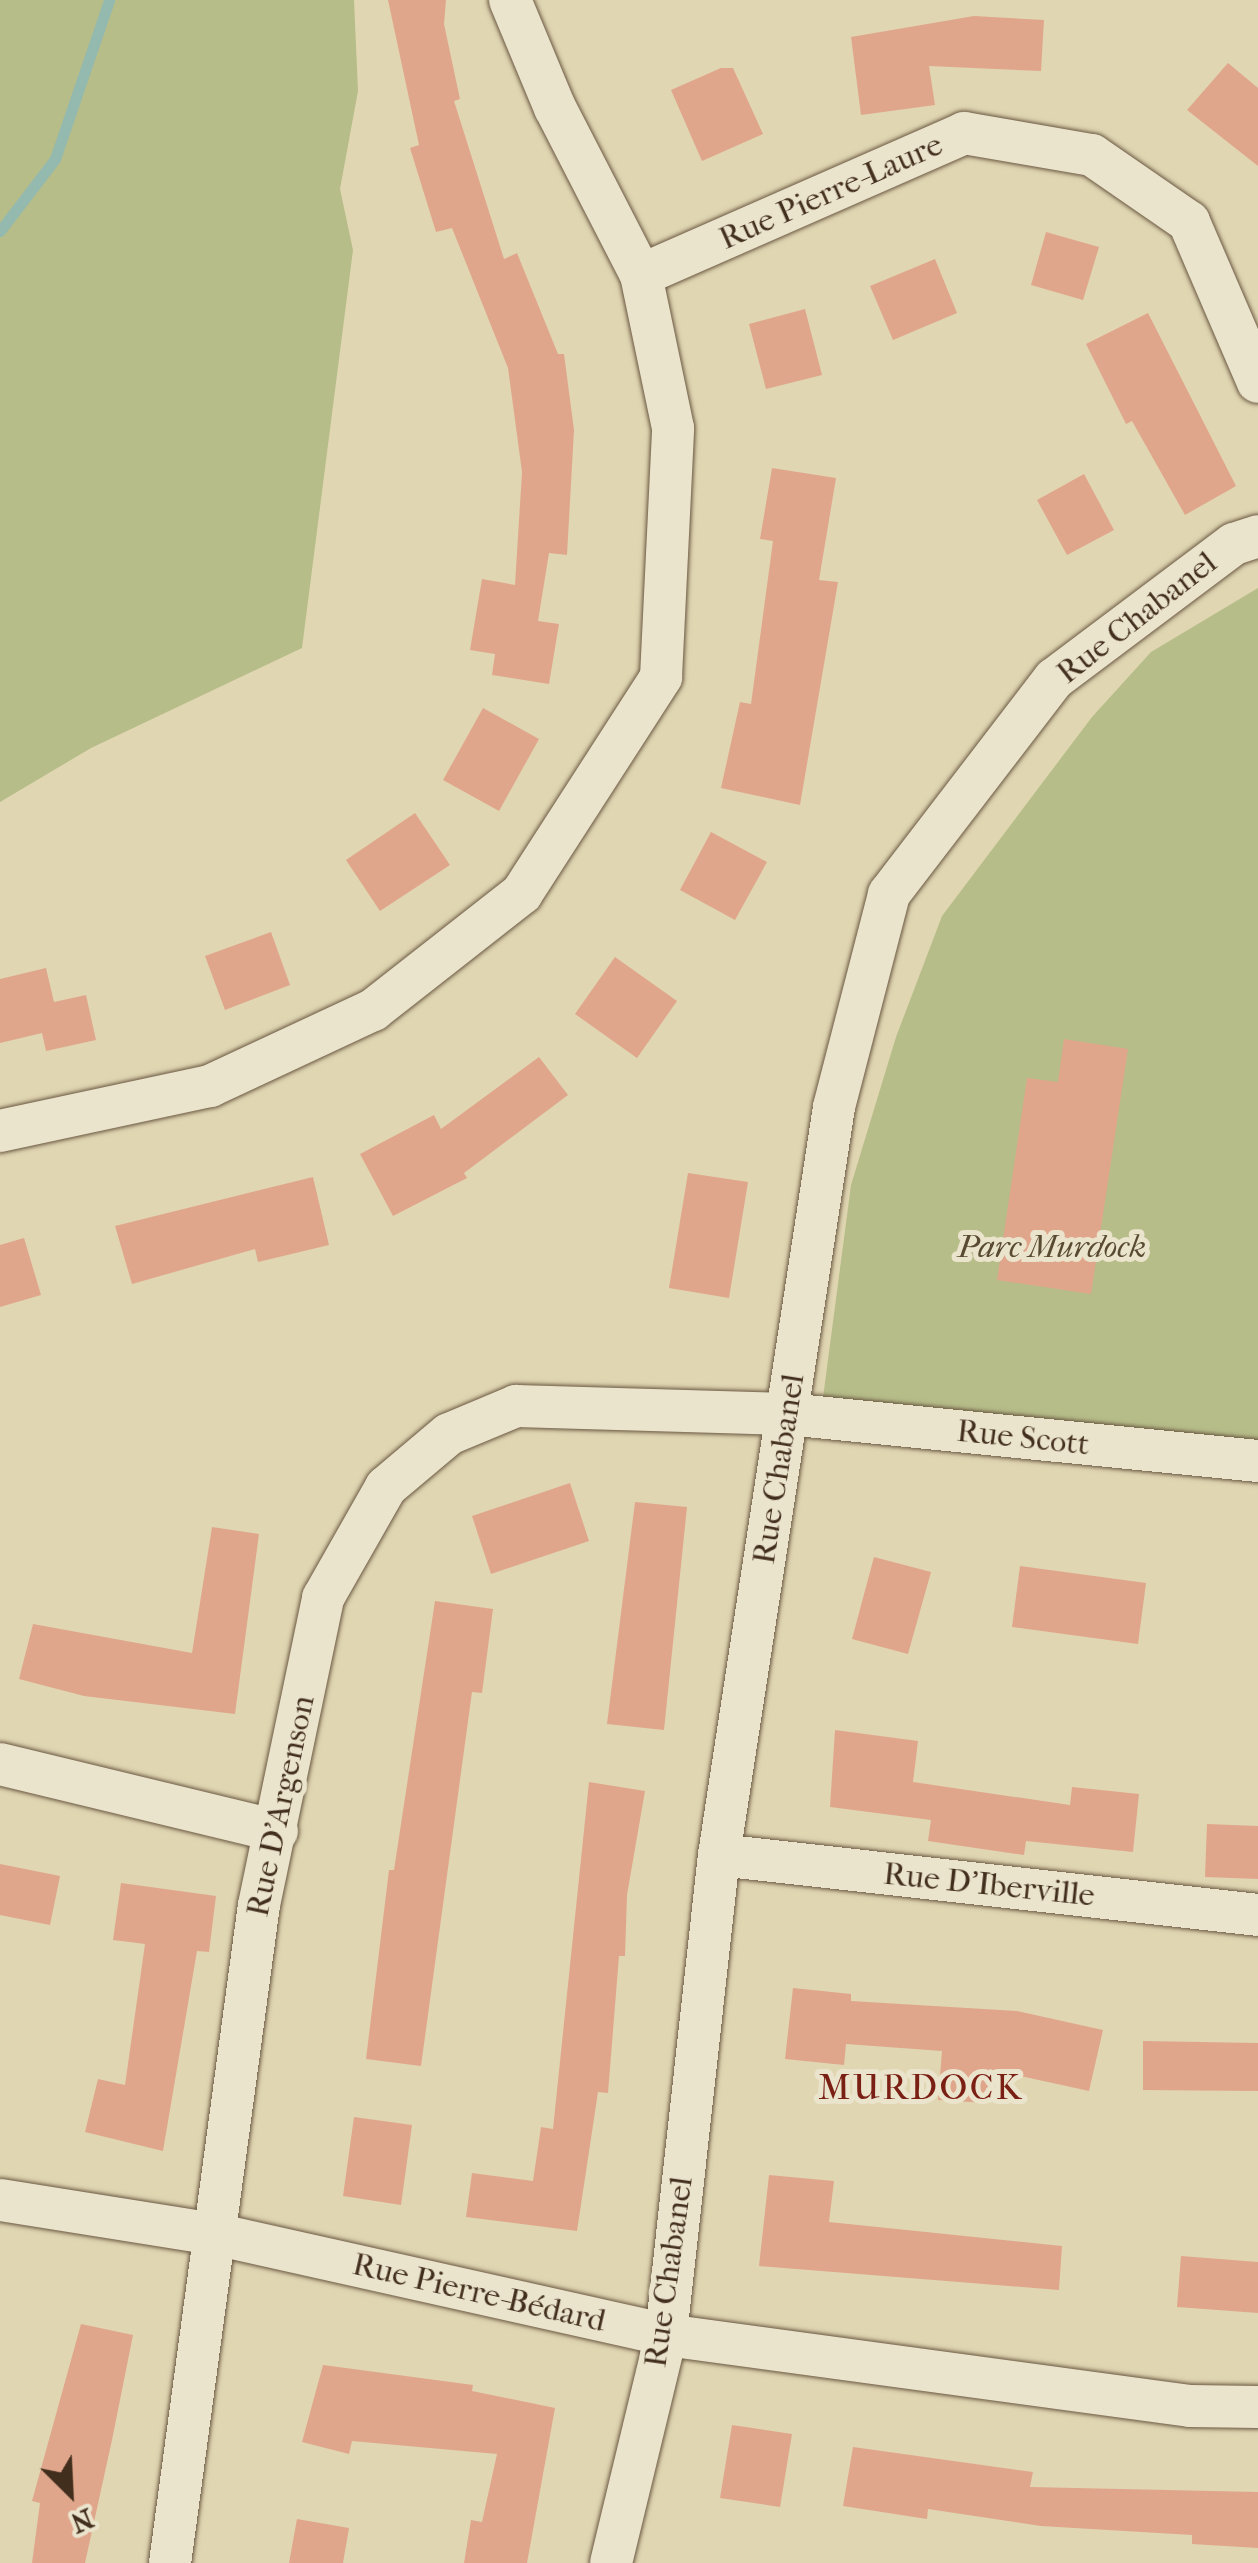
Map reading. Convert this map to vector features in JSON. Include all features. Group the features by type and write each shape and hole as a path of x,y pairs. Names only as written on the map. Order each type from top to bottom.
{"street":[{"path":"0,1131 210,1086 373,1010 522,893 661,678 673,428 642,275 556,108 510,0"},
{"name":"Rue Pierre-Laure","path":"642,275 964,134 1092,155 1189,222 1258,382"},
{"name":"Rue Chabanel","path":"610,2563 666,2335 719,1855 834,1107 889,894 1054,679 1234,544 1258,536"},
{"name":"Rue D'Argenson","path":"170,2563 259,1905 323,1598 386,1487 449,1434 516,1406 787,1414"},
{"name":"Rue Scott","path":"787,1414 1258,1461"},
{"path":"0,1764 277,1831"},
{"name":"Rue D'Iberville","path":"719,1855 1258,1915"},
{"name":"Rue Pierre-Bédard","path":"0,2200 215,2234 666,2335 1190,2406 1258,2407"}],"green space":[{"path":"0,0 354,0 358,91 340,189 353,250 302,648 91,748 0,802"},
{"name":"Parc Murdock","path":"1258,588 1258,1469 821,1413 851,1185 896,1037 942,916 1092,717 1151,652"}],"building":[{"path":"388,0 446,0 444,24 460,99 454,101 504,259 517,253 558,354 564,354 574,430 567,555 549,553 538,621 559,624 549,684 492,675 495,654 470,650 482,579 515,585 522,472 508,368 452,228 436,232 410,148 419,145"},
{"path":"974,16 1044,20 1041,71 929,66 935,105 861,115 851,37"},
{"path":"1228,63 1258,88 1258,166 1187,110"},
{"path":"721,68 733,68 763,134 702,161 671,90"},
{"path":"1046,232 1099,247 1083,300 1031,285"},
{"path":"935,259 957,313 893,340 870,286"},
{"path":"805,309 822,375 766,389 749,324"},
{"path":"1148,313 1236,486 1185,515 1132,421 1126,424 1086,344"},
{"path":"772,468 836,478 819,580 838,582 800,805 721,788 740,702 751,704 773,541 760,539"},
{"path":"1084,474 1114,530 1067,555 1037,500"},
{"path":"483,708 539,739 499,811 443,780"},
{"path":"415,813 450,865 380,911 346,860"},
{"path":"711,832 767,862 735,920 680,890"},
{"path":"271,932 290,985 225,1010 205,956"},
{"path":"615,957 677,1001 637,1058 575,1014"},
{"path":"46,968 54,1002 86,995 96,1040 46,1051 42,1033 0,1043 0,979"},
{"path":"1064,1039 1128,1049 1091,1294 997,1280 1027,1078 1058,1082"},
{"path":"539,1057 568,1095 464,1173 467,1178 393,1216 360,1154 434,1115 441,1129"},
{"path":"688,1173 748,1182 729,1298 669,1288"},
{"path":"313,1177 329,1245 258,1262 255,1249 132,1284 115,1226"},
{"path":"24,1238 41,1295 0,1307 0,1245"},
{"path":"570,1483 589,1541 491,1574 472,1516"},
{"path":"635,1502 687,1507 664,1730 607,1724"},
{"path":"212,1527 259,1534 235,1714 84,1696 19,1679 33,1624 192,1653"},
{"path":"874,1557 931,1572 908,1654 852,1639"},
{"path":"1020,1566 1146,1583 1138,1644 1012,1627"},
{"path":"435,1601 493,1609 482,1693 472,1692 421,2066 366,2059 389,1870 394,1870"},
{"path":"835,1730 918,1741 913,1782 1070,1805 1072,1787 1139,1794 1133,1852 1026,1841 1024,1855 928,1841 931,1820 830,1807"},
{"path":"589,1782 645,1791 627,1895 625,1956 619,1956 608,2093 598,2092 577,2231 466,2217 472,2173 533,2181 541,2127 553,2129"},
{"path":"1207,1824 1258,1826 1258,1879 1205,1877"},
{"path":"0,1864 60,1876 50,1925 0,1915"},
{"path":"121,1883 216,1896 209,1952 197,1951 163,2151 85,2132 98,2079 125,2085 145,1944 113,1940"},
{"path":"793,1988 851,1994 851,2001 1017,2011 1103,2030 1089,2091 989,2069 987,2103 938,2100 942,2051 846,2044 844,2065 785,2059"},
{"path":"1143,2041 1258,2043 1258,2091 1143,2090"},
{"path":"354,2117 412,2125 401,2205 343,2196"},
{"path":"769,2175 834,2181 829,2222 1062,2246 1059,2290 759,2266"},
{"path":"1181,2256 1258,2262 1258,2313 1177,2307"},
{"path":"81,2324 133,2335 112,2440 85,2563 32,2563 40,2503 32,2501"},
{"path":"323,2365 473,2385 472,2391 555,2408 527,2563 464,2563 471,2520 482,2522 497,2454 352,2441 349,2454 302,2442"},
{"path":"732,2425 792,2434 780,2507 720,2498"},
{"path":"853,2447 1033,2472 1030,2487 1258,2492 1258,2548 1192,2544 1192,2535 1041,2526 928,2509 927,2519 843,2506"},
{"path":"297,2519 349,2528 343,2563 289,2563"}],"waterway":[{"path":"0,231 55,159 109,0"}],"district":[{"name":"MURDOCK","path":"921,2088"}]}
